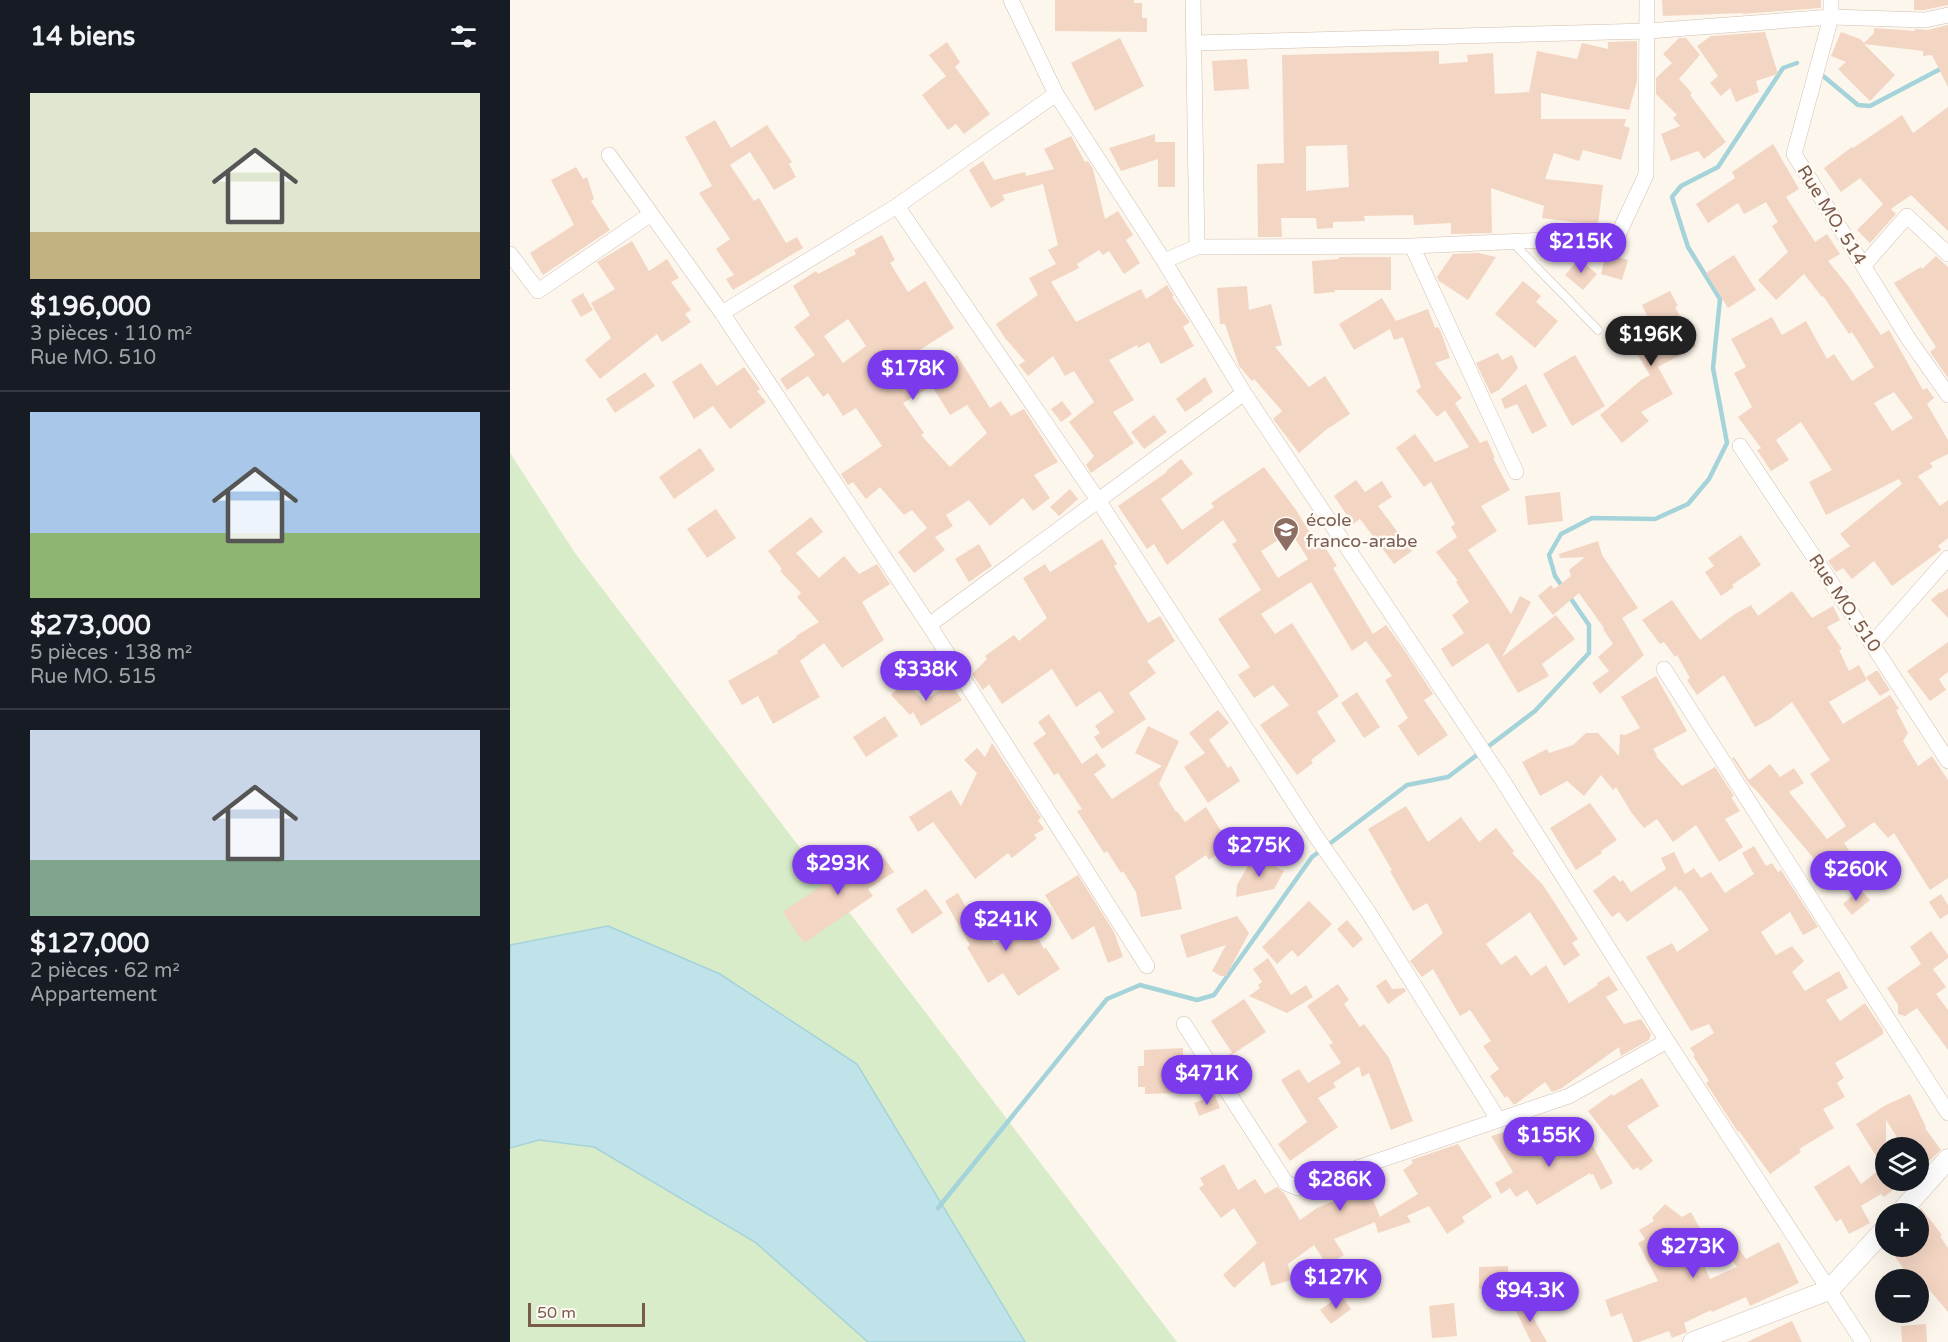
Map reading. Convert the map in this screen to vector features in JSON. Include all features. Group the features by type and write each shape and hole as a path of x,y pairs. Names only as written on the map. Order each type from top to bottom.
{"street":[{"path":"1011,0 1056,94 1164,261 1244,393 1501,778 1667,1041 1863,1342"},
{"path":"1193,0 1197,247"},
{"path":"1164,261 1197,247 1412,246 1617,237 1646,175 1647,0"},
{"name":"Rue MO. 514","path":"1831,0 1831,17 1794,154 1908,338 1948,395"},
{"path":"1195,43 1648,31 1831,17 1925,20 1948,15"},
{"path":"722,313 897,206 1056,94"},
{"path":"609,155 722,313 929,625 1147,966"},
{"path":"897,206 1098,500 1315,835 1367,910 1498,1119"},
{"path":"510,254 537,291 651,214"},
{"path":"1864,265 1907,216 1948,254"},
{"path":"1412,246 1516,472"},
{"path":"929,625 1244,393"},
{"name":"Rue MO. 510","path":"1740,446 1948,761"},
{"path":"1872,644 1948,558"},
{"path":"1664,669 1948,1113"},
{"path":"1184,1024 1286,1183 1298,1188 1569,1096 1667,1041"},
{"path":"1909,1203 1948,1159"},
{"path":"1693,1342 1829,1290 1875,1240"}],"lane":[{"path":"1511,241 1598,330"}],"green space":[{"path":"510,453 575,553 1177,1342 1025,1342 857,1064 608,926 510,945"},
{"path":"539,1140 594,1147 755,1242 868,1342 510,1342 510,1148"}],"water":[{"path":"608,926 720,974 857,1064 1025,1342 868,1342 755,1242 594,1147 539,1140 510,1148 510,945"}],"building":[{"path":"1055,0 1134,0 1134,3 1142,3 1142,18 1147,18 1147,32 1055,31"},
{"path":"1662,0 1821,0 1821,8 1742,14 1744,13 1663,16"},
{"path":"1914,0 1948,0 1948,5 1914,10"},
{"path":"1948,25 1948,87 1932,55 1923,56 1923,51 1864,44 1895,75 1870,101 1838,69 1846,62 1831,56 1841,32 1860,39 1864,43 1874,33 1874,28 1915,31 1915,29 1927,30"},
{"path":"1765,32 1778,74 1756,81 1759,92 1736,102 1730,88 1721,96 1710,83 1718,76 1697,46 1711,36"},
{"path":"1120,38 1144,86 1095,111 1071,63"},
{"path":"1679,38 1686,38 1700,55 1679,79 1692,93 1690,95 1726,142 1704,159 1698,151 1671,161 1661,134 1680,126 1673,118 1677,115 1656,94 1656,78 1672,63 1663,54"},
{"path":"1637,41 1637,82 1629,110 1541,93 1541,119 1626,119 1624,126 1630,128 1621,160 1583,150 1579,161 1554,153 1545,179 1603,185 1598,225 1542,218 1544,206 1491,188 1492,233 1451,234 1451,223 1414,225 1413,215 1364,216 1365,221 1333,222 1333,228 1317,229 1316,218 1281,218 1282,237 1258,237 1257,164 1284,163 1282,55 1439,51 1439,64 1468,62 1467,55 1493,53 1495,94 1529,92 1537,51 1577,59 1582,43 1608,49 1608,42","holes":["1347,145 1349,187 1306,191 1306,146"]},
{"path":"947,42 960,62 955,67 990,114 964,134 956,124 948,130 922,95 946,76 929,55"},
{"path":"1247,59 1249,89 1214,91 1212,61"},
{"path":"1948,107 1948,231 1911,195 1891,209 1896,214 1870,243 1857,230 1883,204 1860,178 1841,192 1824,168 1902,115 1913,133"},
{"path":"715,120 731,148 767,125 792,162 789,164 796,177 774,190 750,152 730,165 754,201 759,198 786,243 797,237 803,248 733,290 726,279 734,275 716,249 730,239 699,193 712,186 685,137"},
{"path":"1155,134 1155,142 1175,142 1175,187 1158,187 1158,159 1121,171 1109,148"},
{"path":"1071,136 1085,162 1088,161 1093,169 1105,219 1118,211 1133,235 1126,240 1140,263 1124,274 1109,251 1103,255 1099,250 1077,264 1079,268 1051,282 1076,322 1141,289 1146,299 1167,285 1174,296 1172,297 1190,322 1183,327 1194,346 1161,364 1149,342 1138,348 1137,345 1109,360 1134,400 1113,412 1134,443 1091,473 1086,465 1094,456 1069,422 1094,402 1074,371 1065,376 1053,356 1028,376 1019,365 1025,361 996,324 1038,295 1029,278 1056,264 1048,250 1058,245 1043,184 1002,195 1005,200 991,208 969,170 983,161 994,180 1025,172 1026,176 1054,169 1044,149"},
{"path":"1773,144 1799,189 1786,197 1815,242 1827,234 1840,254 1828,261 1849,287 1881,335 1889,330 1923,390 1927,388 1934,398 1927,404 1948,440 1948,454 1930,463 1933,467 1918,476 1940,506 1948,500 1948,538 1938,546 1941,550 1892,586 1874,561 1852,579 1843,568 1836,572 1828,561 1850,546 1840,534 1902,484 1899,479 1826,515 1809,482 1832,470 1801,422 1776,440 1789,460 1771,471 1757,450 1761,448 1738,417 1752,407 1734,373 1746,367 1731,339 1772,317 1782,335 1806,321 1827,359 1834,354 1852,381 1874,367 1852,332 1849,334 1823,296 1804,274 1776,300 1758,280 1788,252 1772,226 1778,222 1766,202 1744,214 1738,203 1708,223 1696,204 1735,178 1732,172","holes":["1894,392 1913,418 1892,431 1874,403"]},
{"path":"576,167 583,179 587,177 594,199 591,201 610,230 543,275 530,253 574,225 551,180"},
{"path":"882,235 895,260 890,263 908,292 925,281 954,328 904,360 916,381 957,355 990,408 1001,401 1011,416 1024,409 1058,462 1034,475 1050,498 1033,511 1023,498 990,526 969,500 946,515 953,526 935,537 945,550 914,573 898,552 927,528 912,510 904,515 880,487 866,499 853,482 848,485 841,474 882,446 856,408 843,416 828,393 823,397 808,376 787,390 780,379 815,355 794,327 810,315 793,286 816,271 818,274 856,254 854,250","holes":["848,319 866,346 843,363 824,336","932,386 950,415 967,405 987,433 950,467 921,435 924,433 903,403"]},
{"path":"632,241 649,271 667,259 679,278 671,282 691,310 685,314 691,322 662,342 657,334 600,379 585,360 611,338 591,303 615,289 597,262"},
{"path":"1478,253 1496,257 1468,300 1439,281 1437,277 1453,254"},
{"path":"1606,254 1628,260 1622,280 1601,274"},
{"path":"1734,255 1756,290 1728,308 1706,273"},
{"path":"1936,256 1948,267 1948,378 1930,352 1936,347 1894,283 1921,267 1922,269"},
{"path":"1339,257 1391,257 1391,290 1335,290 1335,292 1314,294 1312,261 1339,259"},
{"path":"1579,259 1597,274 1583,290 1565,275"},
{"path":"1523,281 1541,296 1536,302 1558,321 1535,348 1495,314"},
{"path":"1247,286 1249,310 1271,304 1282,345 1275,347 1309,387 1325,376 1350,414 1327,429 1299,453 1273,419 1282,411 1254,379 1252,381 1239,366 1225,324 1220,324 1217,288"},
{"path":"1670,291 1678,306 1675,307 1696,346 1658,367 1673,394 1641,412 1649,421 1622,443 1600,415 1650,375 1637,354 1650,347 1644,337 1654,331 1642,305"},
{"path":"583,293 593,310 581,317 571,300"},
{"path":"1382,298 1396,321 1428,309 1435,328 1438,327 1441,332 1450,358 1435,363 1462,398 1455,403 1480,443 1487,440 1495,458 1493,458 1510,490 1481,506 1497,531 1468,550 1511,614 1520,596 1531,602 1502,657 1556,615 1575,639 1542,664 1549,676 1518,693 1488,643 1452,667 1441,649 1464,633 1452,615 1469,602 1456,582 1458,581 1436,552 1457,537 1451,527 1455,524 1431,482 1424,487 1396,448 1415,434 1435,462 1469,447 1445,410 1437,417 1416,391 1421,387 1403,337 1394,340 1390,329 1354,350 1339,324"},
{"path":"1498,353 1502,360 1512,355 1518,368 1499,390 1491,394 1476,363"},
{"path":"1575,355 1605,406 1572,426 1543,374"},
{"path":"701,363 717,386 744,367 760,389 757,391 766,402 730,429 713,406 694,419 672,382"},
{"path":"645,372 655,386 615,413 606,399"},
{"path":"1205,377 1213,392 1185,412 1176,399"},
{"path":"1526,384 1547,426 1532,434 1517,404 1505,409 1501,399"},
{"path":"1062,401 1072,414 1061,422 1051,409"},
{"path":"1154,415 1167,432 1144,449 1131,432"},
{"path":"700,448 715,470 674,499 659,477"},
{"path":"1181,459 1193,474 1161,499 1182,530 1214,507 1211,503 1264,467 1296,510 1315,541 1319,538 1337,566 1333,568 1373,634 1386,625 1403,648 1433,694 1424,700 1448,735 1418,756 1398,726 1408,718 1385,680 1392,676 1366,641 1352,651 1311,582 1261,614 1275,634 1292,623 1339,696 1317,712 1336,741 1311,760 1313,763 1297,775 1260,725 1289,705 1273,685 1254,698 1238,675 1250,667 1218,619 1261,590 1232,544 1237,541 1223,520 1167,565 1154,544 1147,549 1118,506","holes":["1291,532 1308,559 1278,578 1261,551"]},
{"path":"1356,480 1365,492 1382,481 1392,497 1378,506 1412,551 1394,564 1360,519 1353,524 1334,496"},
{"path":"1070,489 1078,499 1059,516 1050,507"},
{"path":"1560,492 1563,521 1528,525 1525,496"},
{"path":"716,509 736,538 707,558 687,529"},
{"path":"811,517 823,532 796,553 819,578 844,556 859,574 877,564 890,584 862,602 884,640 842,668 824,643 800,661 820,697 773,724 758,696 742,705 728,681 778,653 777,651 796,636 819,622 797,597 801,593 780,571 782,569 768,551"},
{"path":"1741,535 1761,565 1732,585 1734,587 1721,596 1705,572 1714,566 1708,558"},
{"path":"1102,539 1117,564 1114,566 1148,623 1160,616 1175,641 1147,661 1156,673 1129,693 1146,719 1102,749 1094,737 1100,733 1095,726 1114,712 1100,691 1076,707 1052,669 1002,704 989,684 983,690 972,674 987,659 985,656 1014,635 1019,641 1047,618 1023,578 1045,564 1050,572"},
{"path":"1598,541 1602,555 1638,608 1622,618 1644,655 1600,694 1592,683 1609,671 1598,657 1613,644 1604,628 1579,593 1553,615 1538,596 1551,585 1554,589 1571,576 1569,570 1585,557 1560,558 1559,554"},
{"path":"979,544 992,566 969,582 955,559"},
{"path":"1948,588 1948,618 1931,600"},
{"path":"1792,591 1812,618 1833,606 1840,620 1827,627 1842,649 1839,650 1849,671 1859,665 1867,680 1829,702 1843,724 1890,695 1899,709 1896,710 1908,733 1903,741 1918,766 1932,756 1948,780 1948,878 1930,890 1894,833 1888,838 1874,822 1844,843 1852,855 1835,867 1825,853 1815,860 1750,785 1732,758 1734,757 1749,780 1770,764 1780,777 1794,768 1804,783 1789,792 1827,839 1846,826 1810,774 1830,760 1792,702 1755,727 1724,675 1697,695 1687,680 1690,678 1677,655 1675,657 1664,642 1660,644 1642,620 1672,600 1700,640 1751,605 1758,616"},
{"path":"1948,642 1948,672 1939,679 1946,690 1930,701 1907,671"},
{"path":"1876,671 1890,690 1880,696 1866,677"},
{"path":"1656,676 1687,731 1653,749 1656,756 1682,786 1715,767 1734,796 1731,797 1740,811 1725,819 1743,847 1719,862 1696,825 1673,842 1657,819 1644,828 1616,787 1613,790 1601,775 1584,796 1567,781 1540,796 1522,762 1547,749 1549,753 1573,745 1586,733 1598,733 1619,756 1620,734 1625,735 1640,728 1621,697"},
{"path":"905,681 924,701 950,683 962,700 921,726 913,712 910,715 891,695"},
{"path":"1357,692 1380,727 1364,738 1341,703"},
{"path":"1218,710 1229,723 1209,740 1228,768 1231,766 1240,781 1208,803 1184,767 1205,753 1189,733"},
{"path":"1049,714 1082,764 1097,753 1106,766 1094,774 1112,799 1162,766 1135,753 1148,726 1179,741 1159,784 1185,822 1206,807 1230,845 1209,860 1206,855 1175,876 1182,909 1141,917 1136,892 1123,871 1121,873 1107,851 1104,853 1077,811 1082,809 1058,773 1054,775 1033,743 1046,734 1038,722"},
{"path":"885,716 898,736 866,757 853,737"},
{"path":"992,743 1041,818 1038,820 1044,829 1034,835 1037,838 1012,858 1008,853 975,879 933,822 918,832 909,817 951,790 961,806 977,773 964,760 977,748 985,757"},
{"path":"1590,803 1617,840 1576,870 1550,828"},
{"path":"1406,806 1428,842 1461,817 1479,842 1496,828 1514,851 1512,853 1543,885 1578,939 1572,943 1580,955 1564,966 1530,912 1486,944 1501,965 1516,955 1531,976 1546,965 1569,1003 1609,976 1618,990 1606,997 1624,1024 1641,1019 1651,1034 1649,1040 1621,1056 1619,1047 1562,1088 1552,1092 1545,1082 1514,1105 1507,1096 1505,1098 1490,1076 1499,1069 1483,1046 1491,1041 1470,1010 1460,1016 1433,969 1422,977 1410,961 1443,933 1427,903 1413,911 1368,829"},
{"path":"1754,846 1766,866 1772,863 1778,872 1781,870 1818,927 1803,935 1790,912 1761,932 1776,955 1792,946 1804,961 1792,972 1805,991 1839,971 1848,988 1826,1000 1840,1021 1865,1003 1883,1030 1883,1034 1835,1063 1844,1078 1837,1083 1845,1097 1823,1109 1834,1128 1799,1149 1801,1152 1770,1174 1738,1132 1706,1083 1709,1081 1693,1056 1695,1055 1690,1048 1714,1033 1709,1024 1691,1031 1646,957 1672,943 1677,952 1709,930 1676,886 1627,922 1619,912 1612,917 1593,891 1614,875 1620,882 1623,880 1631,892 1666,869 1661,858 1674,852 1685,874 1694,868 1701,878 1711,872 1725,893 1754,874 1742,853"},
{"path":"877,848 894,872 868,889 873,896 804,943 783,912"},
{"path":"1257,857 1284,871 1274,889 1236,897 1237,885 1249,864 1252,866"},
{"path":"1078,875 1114,932 1123,957 1108,963 1094,926 1072,940 1045,895"},
{"path":"926,889 943,913 912,934 896,909"},
{"path":"1860,889 1870,900 1852,915 1843,904"},
{"path":"958,893 983,937 988,934 994,944 1030,924 1044,949 1046,948 1060,969 1018,996 1003,973 988,983 967,947 970,945 945,901"},
{"path":"1941,894 1948,905 1948,914 1940,919 1929,902"},
{"path":"1309,901 1332,924 1298,957 1292,950 1277,964 1262,947"},
{"path":"1237,916 1249,933 1226,976 1212,971 1226,945 1187,958 1180,935"},
{"path":"1347,920 1363,939 1353,948 1337,929"},
{"path":"1931,931 1948,955 1948,958 1933,969 1946,987 1936,994 1948,1010 1948,1050 1917,1008 1905,1016 1898,1014 1898,1005 1887,988 1921,964 1910,947"},
{"path":"1268,958 1291,995 1306,985 1313,997 1287,1013 1249,996 1260,988 1258,985 1262,982 1253,969"},
{"path":"1386,979 1392,989 1404,988 1406,991 1388,1004 1376,986"},
{"path":"1338,984 1349,1000 1344,1004 1360,1027 1364,1024 1389,1058 1413,1121 1391,1130 1369,1073 1362,1077 1359,1066 1333,1083 1336,1087 1318,1098 1338,1127 1290,1161 1278,1144 1307,1122 1281,1080 1299,1069 1308,1083 1341,1063 1329,1045 1333,1043 1307,1006"},
{"path":"1244,999 1266,1032 1233,1054 1211,1021"},
{"path":"1183,1048 1183,1064 1179,1064 1180,1093 1145,1094 1145,1087 1138,1087 1138,1066 1144,1066 1144,1050"},
{"path":"1232,1053 1241,1072 1230,1078 1220,1060"},
{"path":"1642,1078 1659,1106 1627,1126 1653,1161 1640,1171 1638,1167 1633,1170 1588,1111 1612,1094 1613,1096"},
{"path":"1910,1094 1925,1128 1941,1150 1929,1161 1929,1137 1897,1137 1886,1120 1886,1137 1875,1137 1875,1154 1856,1124 1886,1105"},
{"path":"1215,1095 1220,1108 1199,1116 1194,1103"},
{"path":"1505,1132 1518,1152 1526,1147 1531,1155 1562,1137 1569,1149 1588,1137 1613,1183 1601,1190 1593,1174 1590,1173 1537,1205 1527,1190 1516,1197 1510,1188 1501,1194 1495,1183 1513,1172 1491,1136"},
{"path":"1458,1144 1492,1197 1462,1217 1465,1222 1447,1234 1429,1206 1407,1216 1411,1222 1378,1233 1375,1222 1334,1239 1344,1255 1327,1265 1314,1245 1288,1264 1291,1280 1271,1286 1264,1261 1234,1288 1223,1275 1257,1243 1234,1208 1221,1218 1199,1188 1204,1185 1200,1178 1224,1164 1238,1190 1255,1179 1265,1194 1277,1187 1284,1193 1300,1220 1317,1208 1368,1187 1380,1217 1418,1194 1403,1170 1413,1163 1411,1160"},
{"path":"1849,1165 1861,1184 1875,1173 1875,1191 1891,1191 1884,1197 1881,1194 1861,1206 1870,1223 1849,1234 1841,1219 1836,1222 1814,1187"},
{"path":"1665,1204 1682,1217 1691,1212 1704,1236 1694,1242 1710,1279 1737,1267 1724,1248 1734,1242 1746,1259 1779,1242 1799,1283 1750,1306 1746,1297 1712,1312 1711,1310 1684,1323 1687,1332 1672,1338 1669,1331 1633,1342 1622,1313 1611,1317 1605,1300 1658,1281 1638,1243 1645,1239 1639,1230 1654,1221 1652,1218"},
{"path":"1929,1218 1942,1235 1940,1236 1948,1248 1948,1312 1929,1289 1929,1269 1904,1269 1895,1257 1929,1257"},
{"path":"1508,1266 1509,1288 1479,1289 1479,1267"},
{"path":"1341,1295 1351,1309 1331,1324 1320,1310"},
{"path":"1526,1301 1547,1342 1531,1342 1514,1307"},
{"path":"1454,1303 1457,1336 1432,1338 1429,1306"},
{"path":"1792,1321 1802,1342 1747,1342"},
{"path":"1926,1324 1927,1342 1902,1342 1901,1326"}],"waterway":[{"path":"1564,589 1555,576 1549,555 1561,534 1592,518 1655,519 1688,504 1709,479 1727,443 1713,368 1720,299 1688,247 1672,197 1681,186 1718,167 1783,68 1797,63"},
{"path":"1822,75 1858,105 1870,106 1948,65"},
{"path":"938,1208 1107,999 1140,985 1197,1000 1214,995 1312,857 1407,785 1448,777 1535,711 1589,653 1589,625 1569,596"}],"place":[{"name":"école franco-arabe","path":"1286,553"}]}
